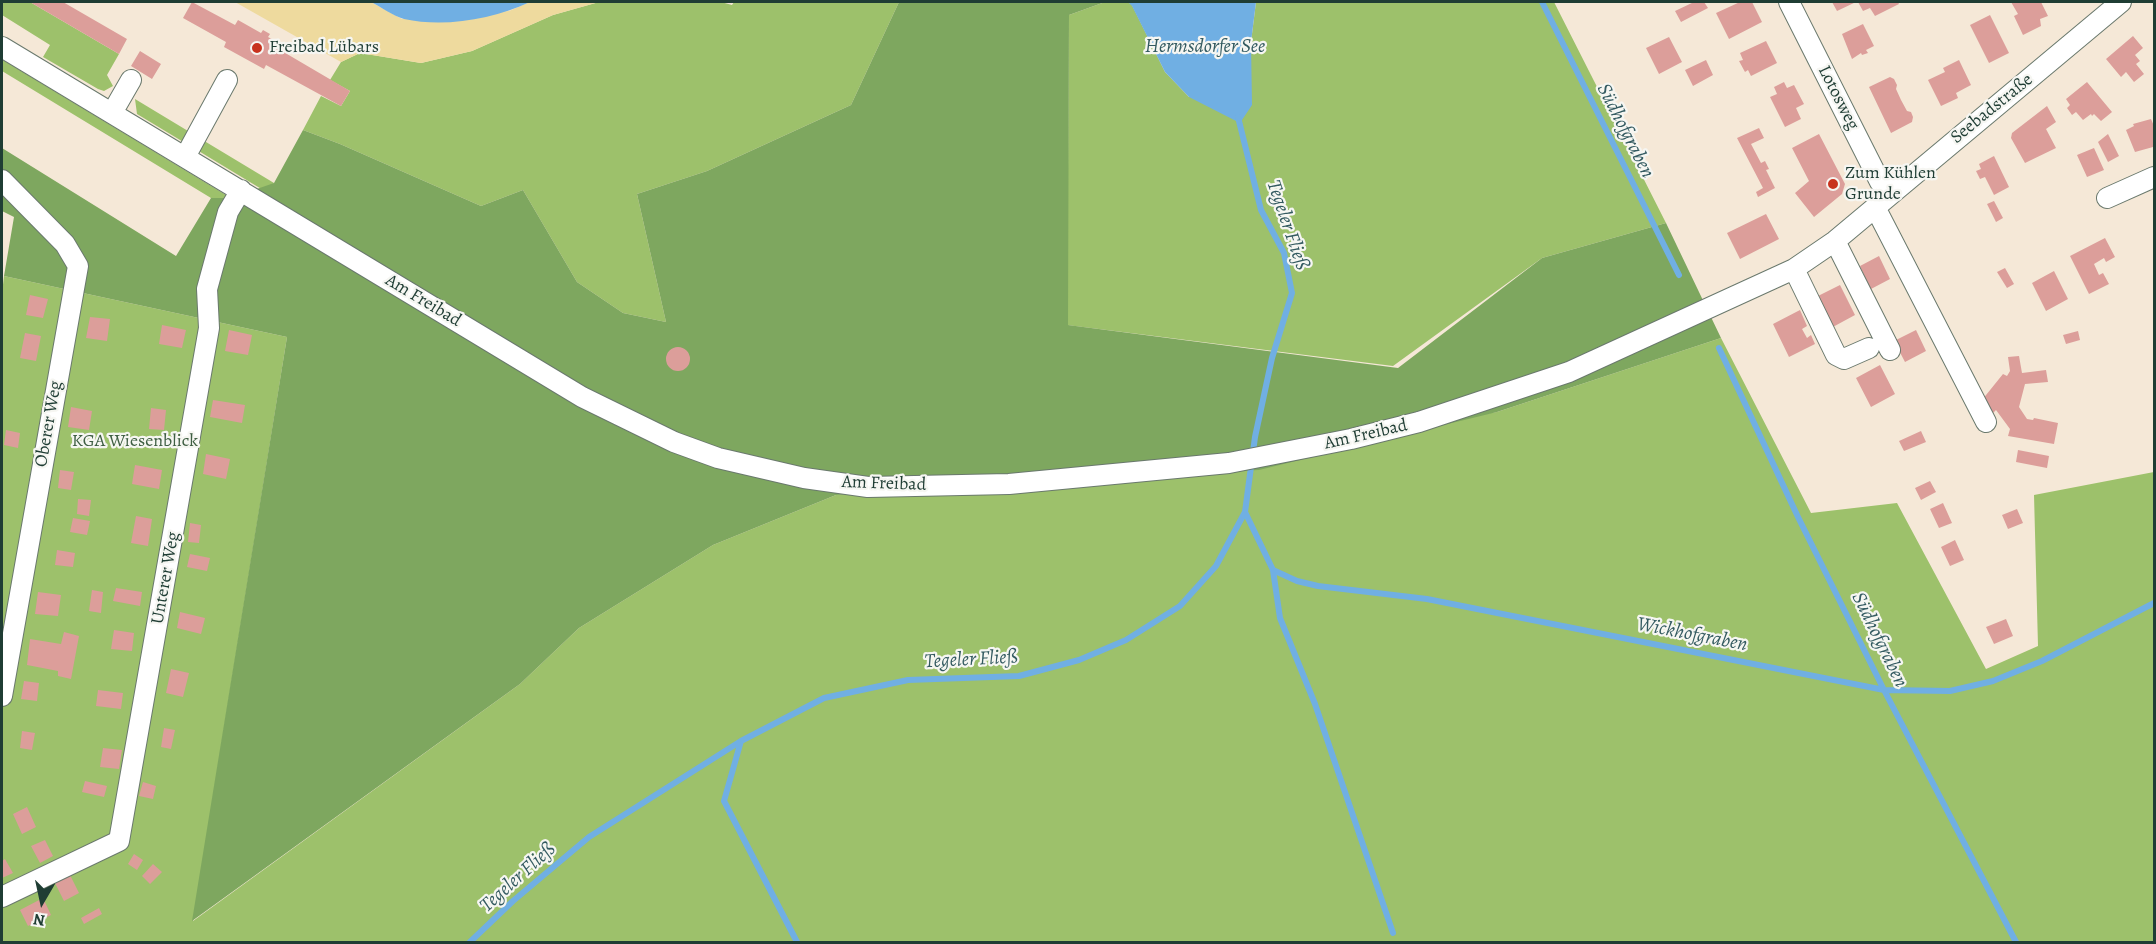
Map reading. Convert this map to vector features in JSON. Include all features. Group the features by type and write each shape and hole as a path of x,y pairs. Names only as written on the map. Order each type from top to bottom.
{"street":[{"name":"Lotosweg","path":"1790,2 1880,182 1891,192"},
{"name":"Seebadstraße","path":"1800,265 1835,241 2121,2"},
{"name":"Am Freibad","path":"2,47 582,397 674,442 718,458 804,478 868,487 1009,484 1229,463 1351,439 1419,422 1569,372 1800,265"},
{"path":"112,113 131,80"},
{"path":"184,157 227,80"},
{"path":"2107,198 2154,177"},
{"name":"Oberer Weg","path":"2,180 65,244 78,267 2,696"},
{"name":"Unterer Weg","path":"2,897 119,841 209,328 207,289 228,212 241,190"},
{"path":"1875,207 1986,422"},
{"path":"1835,241 1890,350"},
{"path":"1800,265 1836,355 1844,359 1869,348"}],"green space":[{"path":"2,2 30,2 119,54 107,75 113,86 104,91 98,89 43,57 50,45 2,15"},
{"path":"599,2 721,2 732,5 734,2 899,2 851,105 707,171 637,194 666,322 623,313 577,282 523,190 481,206 303,130 321,96 341,106 350,91 330,80 341,62 360,53 421,63 472,51 553,15"},
{"path":"899,2 1105,2 1069,15 1068,325 1398,368 1542,258 1666,223 1721,338 1497,412 1259,470 1120,476 983,490 836,495 713,545 579,628 520,684 192,921 287,337 4,276 14,217 2,211 2,148 176,256 211,198 231,198 274,183 303,130 481,206 523,190 577,282 623,313 666,322 637,194 707,171 851,105"},
{"path":"1105,2 1128,2 1132,5 1165,72 1189,97 1251,42 1256,2 1554,2 1666,223 1542,258 1393,366 1067,325 1069,15"},
{"path":"3,60 231,198 211,198 2,71"},
{"path":"135,99 193,134 185,143 137,114"},
{"path":"201,139 274,183 268,193 197,150"},
{"name":"KGA Wiesenblick","path":"4,276 287,337 193,921 520,684 579,628 713,545 836,495 983,490 1497,412 1721,338 1811,513 1897,503 1986,669 2038,646 2034,495 2154,472 2154,942 2,942 2,293"}],"sand":[{"path":"235,2 371,2 402,19 509,11 530,2 599,2 553,15 472,51 421,63 360,53 341,62"}],"water":[{"path":"371,2 530,2 485,17 436,23 404,19"},
{"name":"Hermsdorfer See","path":"1128,2 1256,2 1251,42 1252,105 1240,123 1189,97 1165,72"}],"building":[{"path":"30,2 63,2 127,39 119,54"},
{"name":"Freibad Lübars","path":"192,2 235,25 238,20 261,33 263,30 270,34 268,37 290,49 287,54 350,91 341,106 266,65 264,69 224,47 226,42 183,18"},
{"path":"1694,2 1704,2 1708,8 1681,22 1675,11"},
{"path":"1740,2 1752,2 1762,22 1729,39 1716,13"},
{"path":"1832,2 1856,2 1837,11"},
{"path":"1858,2 1898,2 1899,4 1875,16 1870,8 1863,11"},
{"path":"2011,2 2041,2 2048,16 2040,19 2041,26 2023,35 2014,16 2018,14"},
{"path":"1990,15 2009,53 1989,63 1970,25"},
{"path":"1863,24 1874,46 1866,50 1868,53 1862,55 1861,53 1852,59 1842,34"},
{"path":"2133,36 2143,48 2135,55 2140,61 2136,64 2144,74 2134,82 2126,72 2121,77 2106,59"},
{"path":"1669,37 1682,62 1659,74 1646,48"},
{"path":"1766,41 1777,63 1751,76 1748,70 1745,72 1739,61 1743,60 1740,53"},
{"path":"140,51 161,64 152,79 131,66"},
{"path":"1706,60 1713,75 1693,86 1685,70"},
{"path":"1959,60 1971,85 1956,93 1958,98 1941,106 1928,80 1945,72 1943,68"},
{"path":"1890,77 1894,79 1901,100 1913,117 1912,122 1891,133 1869,87"},
{"path":"1784,82 1787,88 1794,85 1804,104 1796,108 1801,119 1785,127 1770,97 1777,94 1774,87"},
{"path":"2087,82 2112,112 2101,121 2094,114 2083,120 2076,112 2072,115 2067,108 2070,105 2066,99"},
{"path":"2047,106 2056,122 2046,129 2056,148 2025,163 2011,138 2012,133"},
{"path":"2151,119 2154,126 2153,147 2135,152 2126,130 2134,126 2133,124"},
{"path":"1759,128 1764,138 1751,144 1761,163 1765,161 1769,169 1766,170 1775,188 1758,197 1756,192 1763,188 1737,138"},
{"path":"1819,134 1845,184 1842,194 1814,217 1795,193 1809,181 1792,148"},
{"path":"2108,134 2119,156 2108,162 2098,142"},
{"path":"2094,148 2104,170 2087,177 2077,155"},
{"path":"1994,156 2009,187 1994,195 1985,177 1980,179 1976,171 1981,169 1979,164"},
{"path":"1994,201 2003,218 1996,222 1987,204"},
{"path":"1766,214 1779,239 1740,259 1727,233"},
{"path":"2105,238 2115,257 2106,262 2104,258 2094,264 2099,275 2103,273 2109,284 2089,294 2070,256"},
{"path":"1879,256 1890,279 1871,289 1869,286 1865,287 1860,277 1864,275 1860,266"},
{"path":"2005,268 2014,284 2007,288 1997,272"},
{"path":"2054,271 2068,299 2046,311 2032,283"},
{"path":"1840,285 1855,315 1831,328 1816,297"},
{"path":"30,295 48,299 43,318 26,315"},
{"path":"1800,310 1807,326 1802,329 1807,338 1811,335 1815,344 1789,357 1773,324"},
{"path":"90,317 110,319 107,341 86,338"},
{"path":"162,325 186,330 182,348 159,344"},
{"path":"229,330 252,335 248,355 225,351"},
{"path":"1916,330 1926,351 1905,362 1894,341"},
{"path":"2078,331 2080,340 2066,344 2063,335"},
{"path":"25,333 41,336 36,361 20,358"},
{"path":"678,347 687,350 690,359 687,368 678,371 669,368 666,359 669,350"},
{"path":"2019,356 2022,373 2046,370 2048,382 2025,384 2019,407 2027,419 2033,420 2034,418 2058,423 2054,444 2008,436 2010,429 1996,410 1993,413 1982,400 2003,374 2007,376 2010,371 2008,357"},
{"path":"1880,365 1895,394 1871,407 1856,378"},
{"path":"213,400 245,405 242,423 210,417"},
{"path":"71,407 92,411 89,430 68,427"},
{"path":"151,408 166,410 164,430 149,429"},
{"path":"6,430 20,433 18,448 4,445"},
{"path":"1921,431 1926,442 1904,451 1899,441"},
{"path":"2018,450 2049,456 2047,468 2016,462"},
{"path":"206,454 230,459 226,479 203,474"},
{"path":"135,465 162,470 159,489 132,484"},
{"path":"60,470 74,472 71,490 58,488"},
{"path":"1930,481 1936,492 1921,500 1915,488"},
{"path":"78,499 91,500 89,516 77,514"},
{"path":"1943,503 1952,523 1939,528 1930,509"},
{"path":"2017,509 2023,523 2008,529 2002,515"},
{"path":"136,516 152,519 148,546 131,543"},
{"path":"73,518 90,521 87,535 70,532"},
{"path":"190,523 201,525 199,543 188,542"},
{"path":"1955,540 1964,560 1950,566 1941,547"},
{"path":"57,550 75,553 73,567 55,565"},
{"path":"190,554 210,558 207,571 187,567"},
{"path":"116,588 142,592 140,606 113,601"},
{"path":"92,590 103,592 101,613 89,611"},
{"path":"38,592 61,595 58,616 35,614"},
{"path":"180,612 205,618 201,634 177,628"},
{"path":"2006,619 2013,636 1994,644 1986,627"},
{"path":"114,630 134,633 132,651 111,649"},
{"path":"64,632 79,636 71,679 58,676 58,671 27,665 30,639 61,644"},
{"path":"171,669 189,673 183,697 166,693"},
{"path":"24,681 39,683 37,701 21,699"},
{"path":"98,690 123,693 121,709 96,706"},
{"path":"164,728 175,730 171,749 161,747"},
{"path":"22,731 35,733 32,750 20,748"},
{"path":"103,748 122,750 119,769 100,767"},
{"path":"85,781 107,786 104,797 82,792"},
{"path":"143,782 156,786 153,799 139,796"},
{"path":"27,807 36,827 22,834 13,814"},
{"path":"45,840 53,856 40,863 31,846"},
{"path":"134,854 143,860 137,870 128,864"},
{"path":"5,859 13,873 2,878 2,861"},
{"path":"153,864 162,872 150,884 142,876"},
{"path":"70,875 79,893 64,901 55,883"},
{"path":"43,898 51,915 28,926 20,910"},
{"path":"99,908 102,914 84,924 81,918"}],"waterway":[{"name":"Südhofgraben","path":"1542,2 1679,275"},
{"name":"Tegeler Fließ","path":"470,942 513,901 589,837 741,741 824,698 908,680 1019,676 1079,660 1126,640 1180,606 1216,566 1245,512 1255,437 1272,358 1292,293 1284,253 1261,210 1238,117"},
{"name":"Südhofgraben","path":"1719,348 1798,517 1884,690 2016,942"},
{"name":"Wickhofgraben","path":"1245,512 1273,570 1297,581 1318,586 1427,599 1884,690 1950,691 1993,681 2042,661 2154,603"},
{"path":"1273,570 1280,618 1315,704 1393,933"},
{"path":"741,741 724,801 797,942"}],"place":[{"name":"Freibad Lübars","path":"257,48"},
{"name":"Zum Kühlen Grunde","path":"1833,184"}]}
